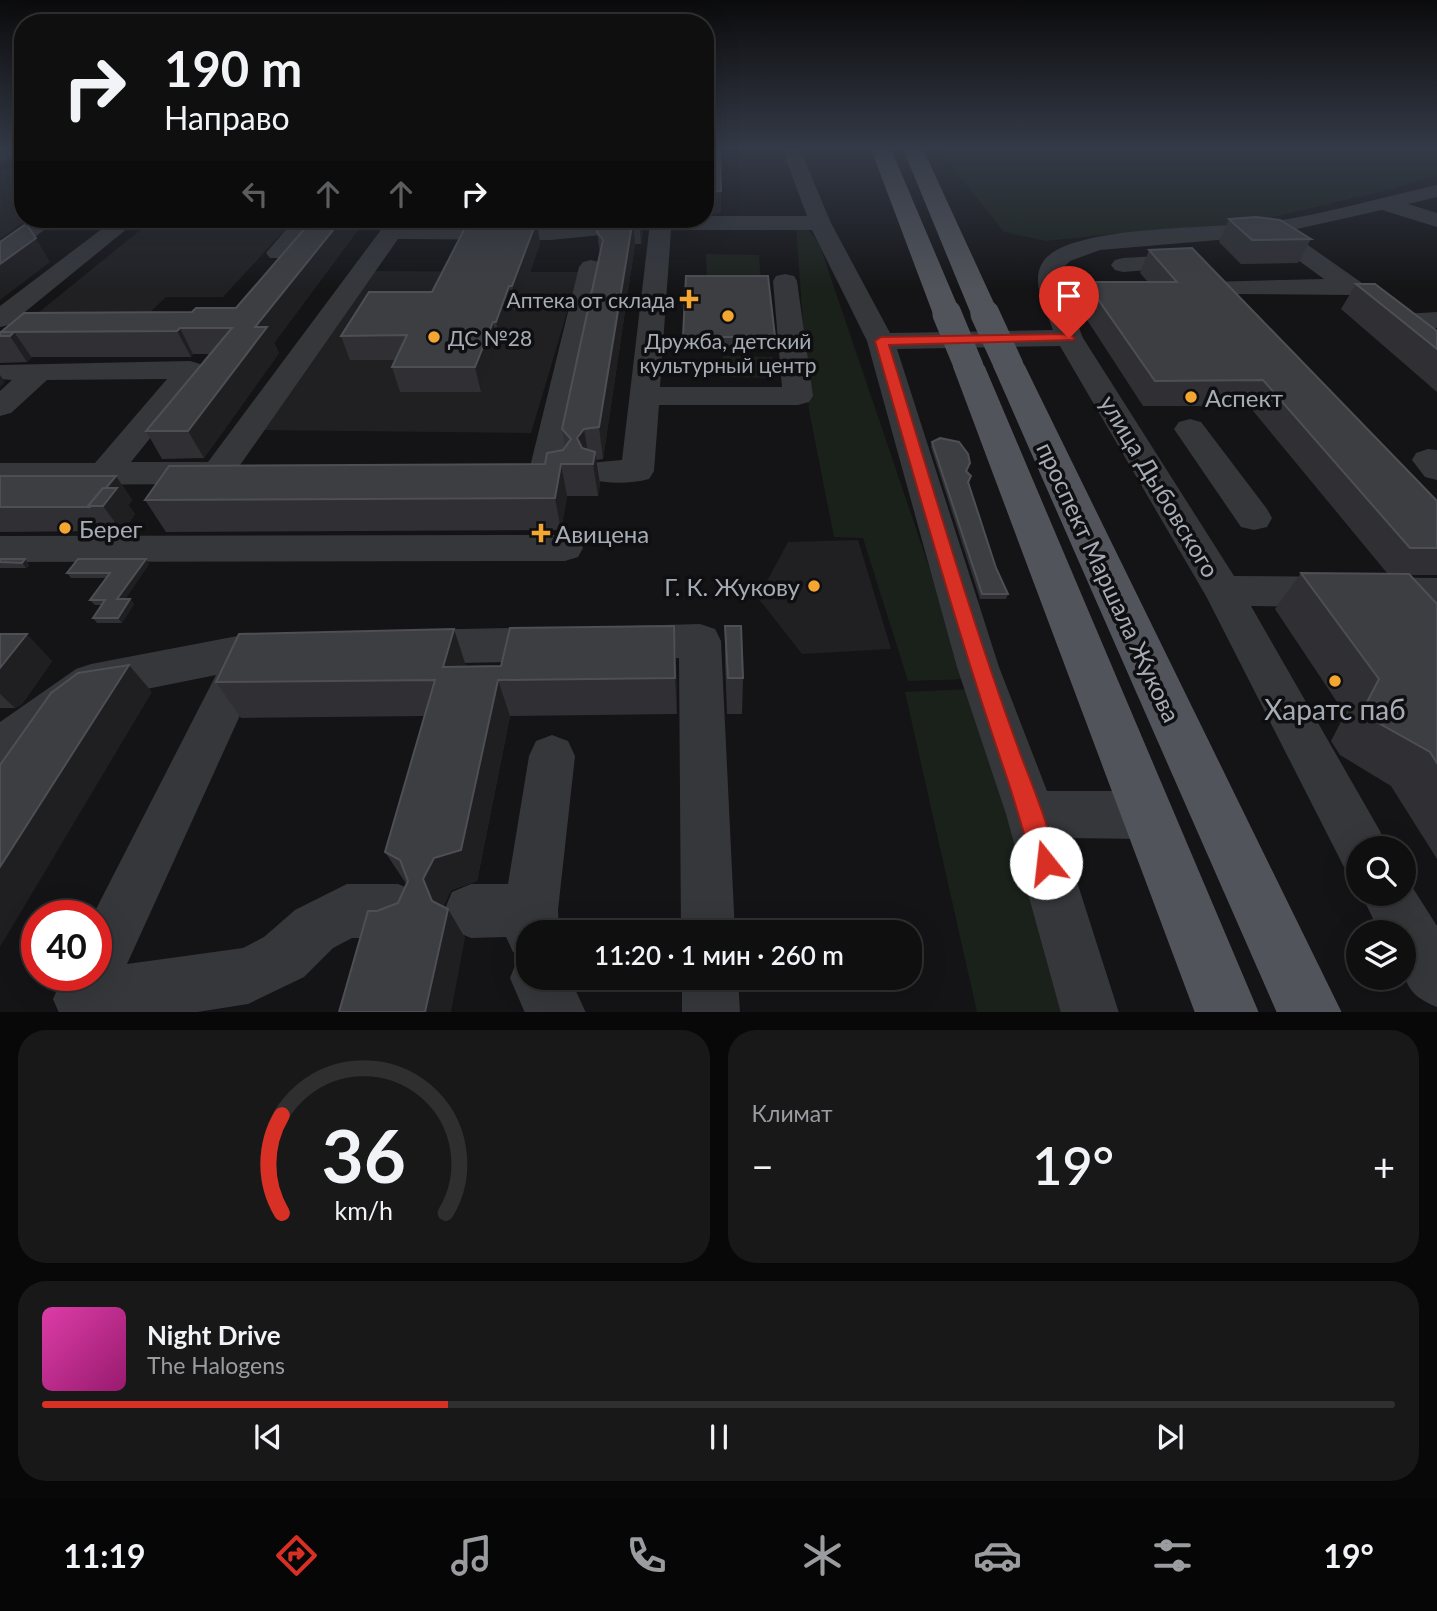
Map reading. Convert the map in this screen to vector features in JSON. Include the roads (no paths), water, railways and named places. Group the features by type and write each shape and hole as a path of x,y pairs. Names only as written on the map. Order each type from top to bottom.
{"main road":[{"name":"проспект Маршала Жукова","path":"900,196 947,314 989,366 1310,1012"},
{"name":"проспект Маршала Жукова","path":"934,196 985,313 989,366 1147,815 1227,1012"}],"street":[{"path":"810,196 820,223 881,341 978,667 1031,814 1090,1012"},
{"name":"улица Дыбовского","path":"1355,836 1223,591 1069,338 1049,282 1054,264 1062,256 1096,243 1270,229 1416,196"},
{"path":"1386,204 1437,220"},
{"path":"714,224 820,223"},
{"path":"0,253 35,228"},
{"path":"0,319 116,228"},
{"path":"278,253 299,228"},
{"path":"134,548 159,510 201,473 394,228"},
{"path":"454,228 551,233 583,228 613,228"},
{"path":"601,471 635,484 644,396 655,228"},
{"path":"1270,229 1427,346"},
{"path":"1123,265 1199,261 1169,237"},
{"path":"539,471 591,267"},
{"path":"1259,272 1364,297 1437,320"},
{"path":"644,396 798,396 785,281"},
{"path":"1254,328 1215,287 1364,297"},
{"path":"881,341 1069,338"},
{"path":"5,372 190,370 105,473"},
{"path":"0,407 39,371"},
{"path":"1189,429 1254,517"},
{"path":"1437,460 1429,460 1437,469"},
{"path":"1148,466 1216,466"},
{"path":"0,474 258,472"},
{"path":"0,549 565,548"},
{"path":"1223,591 1437,593"},
{"path":"370,648 700,641 708,920"},
{"path":"0,748 90,682 248,651 316,649"},
{"path":"112,937 248,651"},
{"path":"532,920 552,756"},
{"path":"1031,814 1147,815"},
{"path":"1394,906 1437,979"},
{"path":"112,987 248,976 284,957 314,929 347,911 398,911"},
{"path":"471,911 521,920"},
{"path":"544,990 555,1012"},
{"path":"710,990 710,1012"}],"place":[{"name":"Аптека от склада","path":"689,299"},
{"name":"Дружба, детский культурный центр","path":"728,316"},
{"name":"ДС №28","path":"434,337"},
{"name":"Аспект","path":"1191,397"},
{"name":"Берег","path":"65,528"},
{"name":"Авицена","path":"541,533"},
{"name":"Г. К. Жукову","path":"814,586"},
{"name":"Харатс паб","path":"1335,681"}]}
